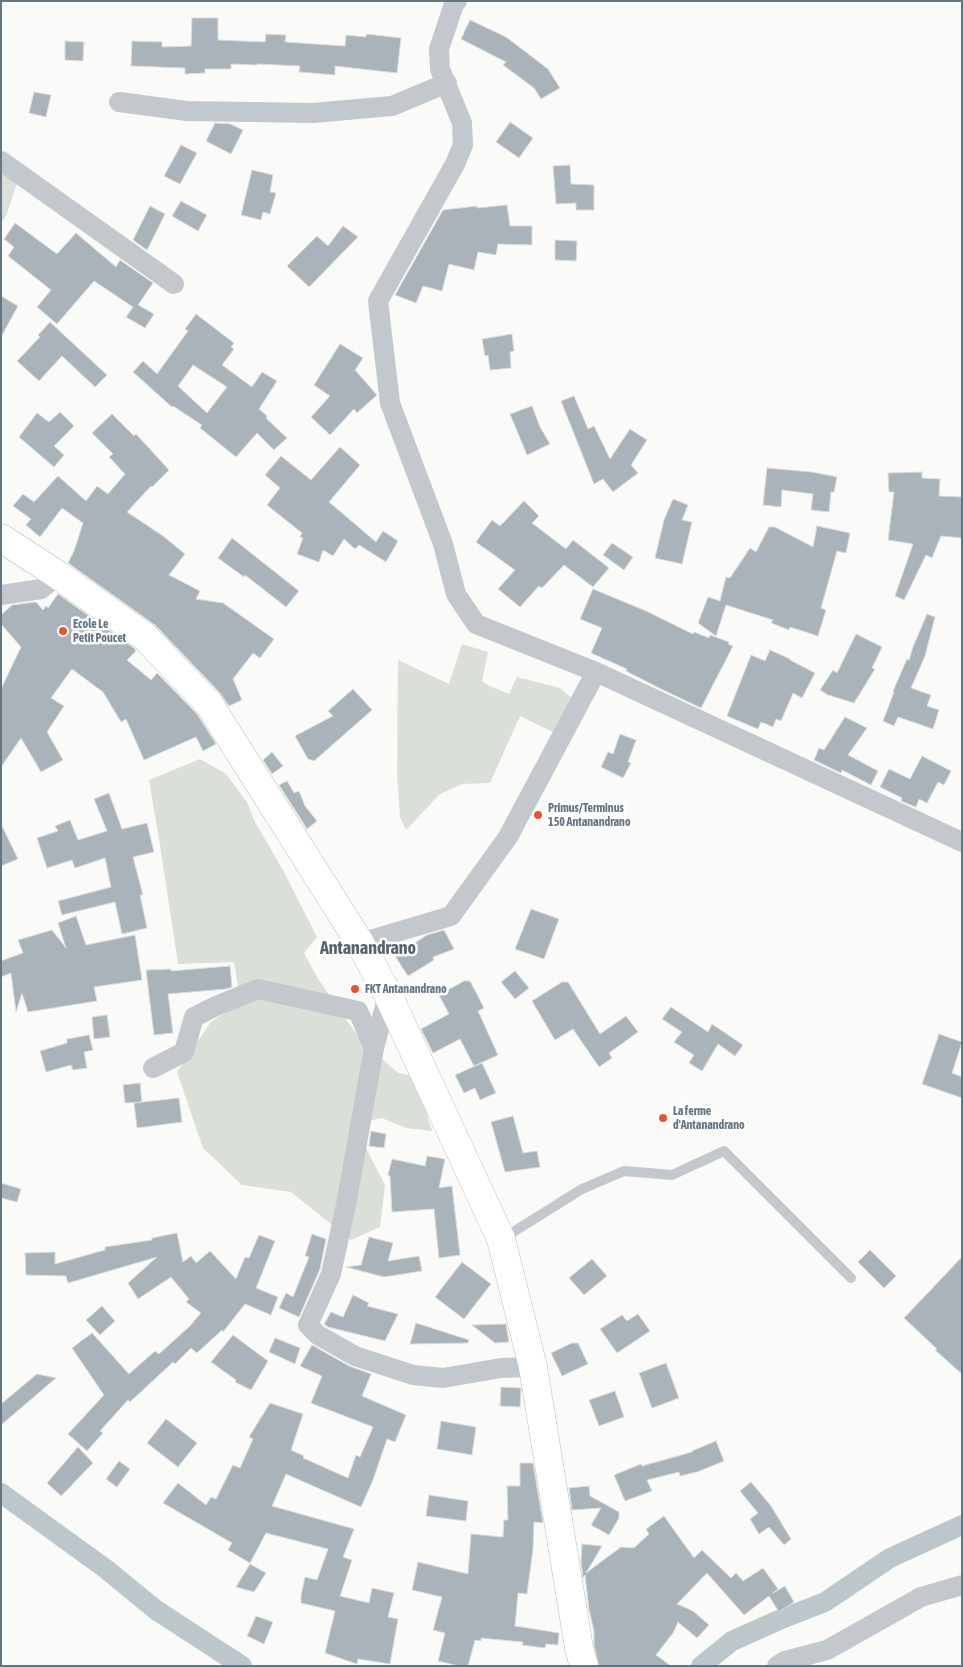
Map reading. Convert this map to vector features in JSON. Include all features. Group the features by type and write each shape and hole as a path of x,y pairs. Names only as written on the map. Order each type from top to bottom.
{"street":[{"path":"457,1 454,4 439,49 440,69 462,123 463,145 455,164 378,301 390,403 443,544 456,594 476,624 596,672 962,842"},
{"path":"119,102 188,112 313,113 392,106 447,83"},
{"path":"1,161 174,284"},
{"path":"1,538 58,575 144,636 209,704 360,943 388,995 501,1239 533,1367 579,1648 584,1666"},
{"path":"1,595 41,588 58,575"},
{"path":"360,943 451,916 508,837 596,672"},
{"path":"153,1068 184,1052 194,1017 258,989 358,1011 374,1048"},
{"path":"388,995 374,1048 346,1205 331,1274 308,1325 318,1335 355,1356 413,1375 443,1378 501,1368 533,1367"},
{"path":"777,1666 785,1661 827,1650 920,1597 962,1585"}],"lane":[{"path":"501,1239 582,1189 624,1171 672,1175 724,1151 851,1278"}],"shaded area":[{"path":"1,161 17,183 6,216 1,223"},
{"path":"462,644 488,652 482,681 487,685 509,694 517,677 560,688 579,704 561,736 520,716 490,783 462,784 440,794 406,830 400,817 397,772 398,660 449,684"},
{"path":"200,759 226,774 247,802 255,822 284,872 317,937 304,953 317,977 342,1014 362,1041 398,1073 415,1076 432,1131 406,1128 382,1118 368,1121 364,1144 385,1185 380,1227 351,1240 291,1192 242,1185 203,1148 177,1072 211,1022 241,1003 234,962 178,964 149,780"}],"building":[{"path":"192,18 218,18 218,40 265,42 266,34 286,35 285,42 345,46 346,35 366,37 366,34 401,38 397,73 335,66 335,75 299,72 300,66 231,64 231,69 205,69 205,73 185,74 185,68 131,66 132,41 162,42 162,47 191,46"},
{"path":"470,20 506,37 548,69 560,88 541,99 534,88 503,65 506,62 461,39"},
{"path":"65,41 84,42 83,61 65,60"},
{"path":"34,92 51,95 46,117 29,113"},
{"path":"510,122 533,138 519,158 496,142"},
{"path":"215,123 230,124 243,130 231,154 206,141"},
{"path":"181,145 197,153 180,184 164,176"},
{"path":"570,165 571,184 594,185 594,210 576,210 576,203 556,204 553,166"},
{"path":"252,170 273,175 270,192 276,193 270,214 263,212 261,220 241,215"},
{"path":"181,201 207,215 198,231 172,216"},
{"path":"507,205 510,226 532,226 532,245 498,244 496,255 478,252 474,270 449,264 442,291 423,286 416,303 395,295 443,210"},
{"path":"150,206 165,214 147,250 133,240"},
{"path":"15,223 57,254 76,233 116,267 120,260 153,283 138,305 154,314 145,328 126,317 133,307 94,281 57,324 37,307 51,290 8,256 14,247 4,239"},
{"path":"343,226 358,237 309,287 287,266 317,236 328,246"},
{"path":"555,240 577,241 576,261 555,260"},
{"path":"1,296 18,306 1,337"},
{"path":"196,314 234,343 231,347 234,349 222,365 252,387 262,372 277,381 259,409 287,438 274,450 257,433 236,457 200,428 202,425 172,407 133,372 143,361 157,374 188,331 185,329","holes":["193,365 227,387 207,413 178,386"]},
{"path":"50,322 107,375 95,387 62,356 39,381 17,361 40,337 38,335"},
{"path":"512,334 514,351 510,352 511,368 490,370 488,355 485,356 482,339"},
{"path":"340,344 363,358 355,370 377,395 357,413 354,409 330,435 311,417 330,396 314,385"},
{"path":"574,396 588,429 594,426 610,459 630,429 647,440 631,465 638,473 613,492 603,479 594,484 561,401"},
{"path":"532,406 540,427 550,444 527,455 510,414"},
{"path":"60,412 74,426 54,446 64,455 54,467 19,437 37,413 49,422"},
{"path":"112,414 134,436 136,434 169,470 127,512 163,536 185,554 169,575 200,591 196,599 223,603 274,639 260,658 253,653 233,679 242,700 229,706 220,693 155,625 68,563 83,523 62,508 40,537 26,525 31,519 13,506 23,494 34,502 58,476 86,501 97,486 108,494 125,474 109,457 113,454 92,433"},
{"path":"340,447 360,465 329,502 376,542 383,531 398,541 386,562 359,545 355,549 344,539 333,556 323,550 319,562 297,554 303,538 300,537 302,533 267,505 280,488 265,475 281,456 311,480"},
{"path":"767,468 812,472 837,477 834,492 831,492 829,512 811,510 813,494 782,490 781,507 763,505"},
{"path":"922,472 922,478 940,479 939,496 962,497 962,538 941,536 932,558 926,555 904,600 895,596 913,544 888,540 894,492 889,492 888,473"},
{"path":"673,499 688,505 682,520 692,522 682,564 655,558 664,520"},
{"path":"524,501 539,516 532,523 566,549 573,540 609,568 593,587 564,565 542,588 539,586 520,607 498,589 515,570 476,542 492,520 500,526"},
{"path":"817,526 850,533 846,553 837,551 821,608 826,610 818,636 790,627 789,630 771,623 773,620 726,605 716,636 698,623 708,597 720,601 726,577 730,578 750,548 756,552 769,527 775,527 813,547"},
{"path":"232,538 299,591 286,607 245,575 244,577 218,558"},
{"path":"612,543 633,557 624,570 603,555"},
{"path":"593,589 646,611 693,634 694,632 709,638 710,635 729,642 728,644 733,646 701,708 626,671 627,669 591,653 602,628 580,619"},
{"path":"58,594 134,648 136,651 127,660 151,680 157,673 197,714 216,744 203,751 196,737 144,760 126,719 121,722 103,692 72,669 51,698 64,706 47,732 63,760 41,772 21,738 1,767 1,689 21,647 1,624 1,615 12,605 36,602 43,610 46,606 48,608"},
{"path":"927,614 935,617 925,656 911,688 931,695 927,706 939,710 933,729 898,717 894,726 883,721 893,691 907,659 909,660"},
{"path":"856,634 882,647 872,668 875,669 854,703 828,695 820,690 833,670 837,673"},
{"path":"770,650 815,673 802,698 793,693 781,721 776,719 773,727 761,722 758,729 727,716 751,655 765,661"},
{"path":"353,689 372,710 314,761 308,759 295,736 333,716 328,711"},
{"path":"845,717 867,728 848,755 878,771 871,785 842,770 841,773 814,760 819,748 824,750"},
{"path":"620,734 636,740 628,762 631,763 623,778 601,767 608,752 613,754"},
{"path":"272,752 283,766 272,774 263,760"},
{"path":"922,756 951,771 944,785 938,782 927,803 919,799 916,807 901,801 902,798 880,787 889,769 910,779"},
{"path":"287,781 294,793 299,791 305,806 317,821 307,829 279,785"},
{"path":"109,793 122,829 147,823 154,852 133,857 143,895 140,895 147,928 122,934 115,902 62,915 58,901 111,887 105,858 75,868 72,860 47,868 37,838 58,831 55,826 70,820 78,840 107,831 94,799"},
{"path":"1,824 18,859 1,866"},
{"path":"531,909 559,919 544,959 515,949"},
{"path":"76,916 86,945 135,935 142,980 94,987 97,1001 28,1012 22,993 16,1012 11,973 1,977 1,961 23,953 18,940 52,930 66,948 58,923"},
{"path":"444,930 454,949 433,957 434,960 408,976 395,956 427,935"},
{"path":"230,966 232,987 168,994 173,1033 154,1035 146,970 171,969 171,971"},
{"path":"515,971 529,988 515,999 501,982"},
{"path":"464,981 470,981 484,1008 478,1011 498,1055 474,1066 460,1039 433,1053 421,1029 449,1014 439,995"},
{"path":"562,982 568,982 600,1034 626,1016 638,1032 609,1053 612,1058 599,1067 573,1029 555,1040 532,1001"},
{"path":"671,1007 708,1032 712,1024 743,1045 735,1056 718,1044 702,1071 689,1063 694,1055 674,1042 682,1032 662,1019"},
{"path":"107,1015 110,1037 94,1039 92,1017"},
{"path":"939,1034 962,1042 952,1073 962,1077 962,1098 922,1084"},
{"path":"89,1035 93,1050 84,1052 87,1068 73,1070 71,1065 46,1072 40,1051 67,1043 67,1039"},
{"path":"482,1063 496,1093 480,1100 475,1088 464,1093 455,1075"},
{"path":"140,1083 142,1102 125,1103 123,1085"},
{"path":"179,1098 182,1122 137,1128 134,1103"},
{"path":"513,1116 523,1153 537,1151 540,1167 505,1172 491,1122"},
{"path":"371,1131 386,1134 384,1148 369,1146"},
{"path":"427,1156 445,1159 439,1188 452,1186 460,1255 439,1258 434,1209 392,1212 390,1176 388,1175 392,1159 425,1166"},
{"path":"1,1183 21,1189 17,1202 1,1198"},
{"path":"177,1233 183,1262 191,1256 196,1263 210,1251 236,1279 245,1257 249,1258 259,1235 275,1241 256,1288 278,1297 271,1315 245,1304 223,1332 222,1330 197,1353 191,1348 130,1402 128,1400 100,1431 103,1433 87,1451 68,1434 104,1395 72,1348 92,1333 129,1374 155,1351 159,1354 190,1326 201,1313 186,1302 189,1299 171,1277 138,1299 128,1283 157,1257 68,1283 66,1276 26,1275 25,1253 55,1252 55,1264 105,1250 105,1247 152,1240 152,1238"},
{"path":"312,1234 326,1239 320,1269 299,1317 279,1308 286,1293 293,1297 309,1257 305,1256"},
{"path":"369,1237 393,1243 388,1261 419,1256 422,1271 384,1277 346,1267 361,1265"},
{"path":"870,1250 896,1276 884,1288 858,1262"},
{"path":"962,1257 962,1374 904,1318"},
{"path":"592,1259 607,1276 584,1295 569,1278"},
{"path":"462,1262 491,1284 464,1319 435,1297"},
{"path":"353,1295 369,1303 367,1306 398,1314 385,1341 328,1327 324,1324 331,1312 343,1317"},
{"path":"102,1306 115,1321 100,1335 86,1320"},
{"path":"638,1314 650,1331 617,1353 600,1329 622,1315 627,1321"},
{"path":"416,1323 469,1340 468,1343 410,1344"},
{"path":"506,1324 509,1342 495,1343 472,1325"},
{"path":"233,1335 268,1361 251,1390 235,1382 236,1380 211,1362"},
{"path":"275,1338 300,1348 295,1364 269,1352"},
{"path":"572,1343 578,1343 588,1364 562,1376 551,1353"},
{"path":"312,1345 349,1366 371,1374 362,1396 406,1415 395,1442 387,1439 373,1480 361,1507 286,1474 272,1506 354,1529 343,1557 352,1560 340,1596 369,1603 372,1588 394,1593 388,1617 398,1619 390,1664 358,1659 357,1664 325,1653 335,1611 301,1603 301,1596 305,1577 317,1580 328,1549 266,1533 250,1563 228,1550 232,1543 163,1503 178,1483 206,1505 211,1497 216,1499 233,1465 240,1468 253,1439 249,1437 270,1403 303,1414 291,1450 304,1456 303,1458 348,1478 356,1455 360,1457 373,1427 311,1403 322,1376 300,1366"},
{"path":"666,1363 679,1398 652,1408 639,1373"},
{"path":"37,1374 56,1378 1,1425 1,1404"},
{"path":"501,1387 521,1388 520,1407 500,1406"},
{"path":"615,1391 624,1417 599,1426 589,1400"},
{"path":"166,1419 197,1443 178,1467 147,1443"},
{"path":"441,1421 476,1427 472,1455 437,1449"},
{"path":"716,1441 724,1461 697,1472 680,1476 679,1472 647,1480 652,1491 625,1501 614,1475 641,1464 642,1466 692,1452"},
{"path":"78,1447 93,1463 61,1496 47,1483"},
{"path":"119,1461 130,1469 117,1487 106,1479"},
{"path":"520,1463 533,1463 543,1523 534,1522 533,1549 527,1594 518,1593 515,1626 559,1633 558,1645 546,1644 545,1648 522,1645 523,1642 481,1638 481,1641 475,1640 468,1666 438,1661 445,1633 433,1630 442,1597 412,1590 418,1562 468,1574 471,1534 503,1537 504,1520 508,1520 507,1486 520,1486"},
{"path":"751,1482 771,1506 791,1539 784,1545 769,1527 759,1534 750,1519 758,1513 740,1491"},
{"path":"589,1486 590,1496 619,1512 619,1518 609,1535 591,1525 601,1508 572,1510 569,1488"},
{"path":"429,1495 468,1501 466,1521 426,1516"},
{"path":"664,1516 694,1558 702,1550 731,1578 736,1573 743,1581 763,1568 778,1589 773,1593 785,1586 794,1602 779,1612 769,1596 744,1615 707,1573 677,1604 693,1611 709,1625 697,1638 678,1622 673,1633 656,1655 671,1666 599,1666 594,1645 594,1631 589,1610 585,1575 583,1578 582,1544 602,1546 586,1573 621,1547 634,1548 649,1534 646,1529"},
{"path":"250,1564 266,1573 254,1592 236,1587"},
{"path":"256,1616 273,1622 264,1644 247,1636"}],"waterway":[{"path":"1,1493 106,1569 156,1610 242,1666"},
{"path":"701,1666 732,1641 825,1602 890,1558 962,1525"}],"place":[{"name":"Ecole Le Petit Poucet","path":"63,631"},
{"name":"Primus/Terminus 150 Antanandrano","path":"538,815"},
{"name":"FKT Antanandrano","path":"355,989"},
{"name":"La ferme d'Antanandrano","path":"663,1118"}],"district":[{"name":"Antanandrano","path":"368,948"}]}
